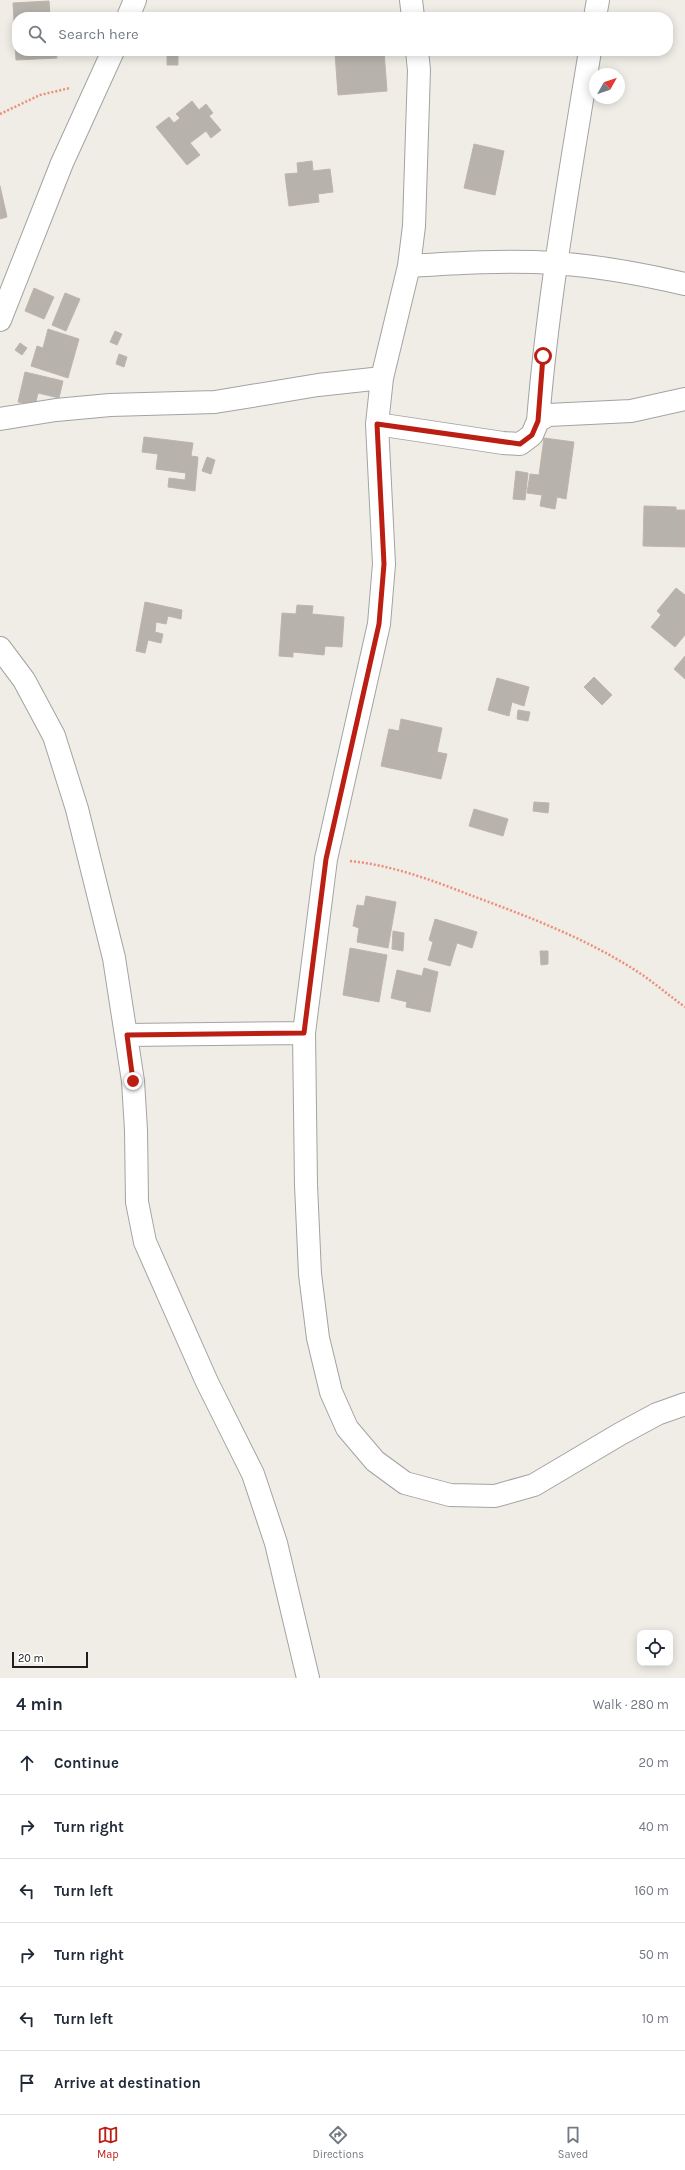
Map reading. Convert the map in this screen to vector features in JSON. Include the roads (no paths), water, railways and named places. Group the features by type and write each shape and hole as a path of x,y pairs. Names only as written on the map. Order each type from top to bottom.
{"street":[{"path":"130,12 135,0"},
{"path":"411,0 412,12"},
{"path":"596,12 598,0"},
{"path":"0,320 62,163 111,56"},
{"path":"418,56 419,70 417,178 408,266 382,378 377,424 384,564 379,624 326,859 304,1033 306,1185 310,1274 318,1338 331,1392 347,1428 375,1461 405,1483 450,1494 495,1496 534,1485 657,1414 685,1404"},
{"path":"377,424 520,444 532,435 538,421 543,356 556,263 589,56"},
{"path":"408,266 502,261 556,263 610,268 685,284"},
{"path":"0,419 56,410 110,405 215,402 318,385 382,378"},
{"path":"538,421 548,415 631,411 685,399"},
{"path":"0,648 24,680 54,736 77,810 114,958 133,1081 136,1116 137,1202 145,1242 207,1382 253,1474 276,1544 308,1678"},
{"path":"127,1035 304,1033"}]}
